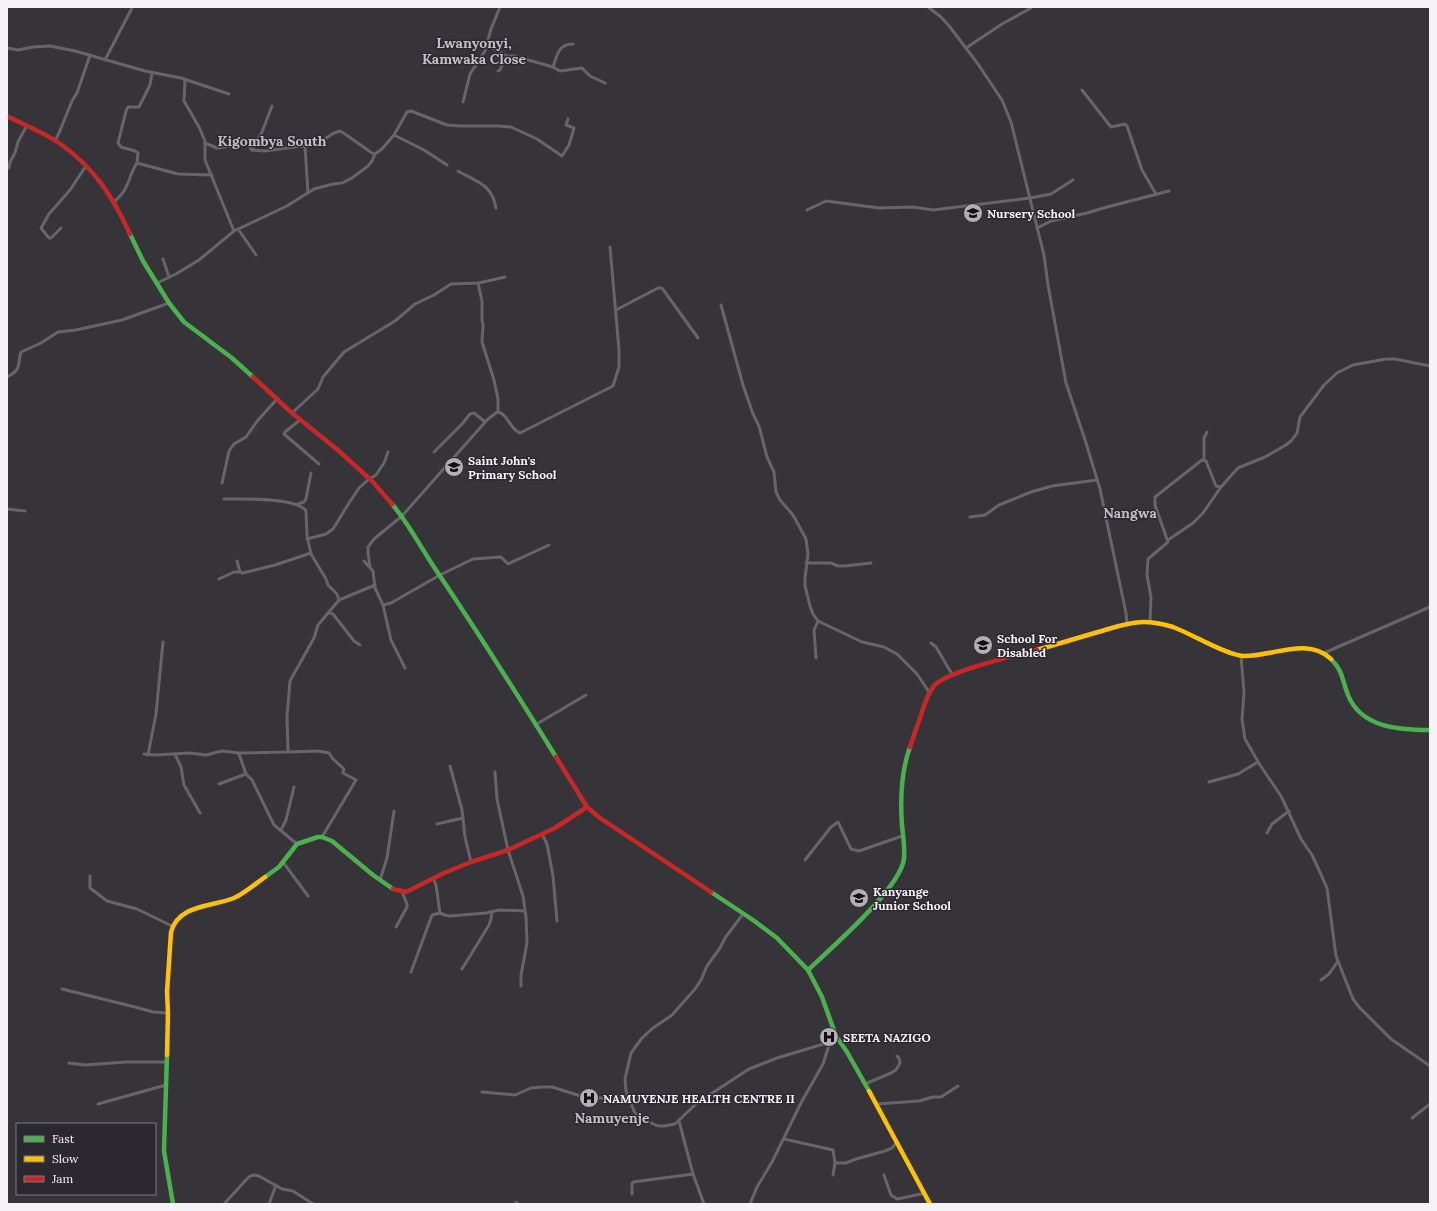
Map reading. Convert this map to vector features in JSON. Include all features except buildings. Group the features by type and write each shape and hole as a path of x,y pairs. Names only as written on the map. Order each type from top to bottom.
{"street":[{"path":"463,102 470,74 482,58 488,45 491,30 500,7"},
{"path":"928,7 941,17 950,27 1002,100 1008,112 1018,146 1044,255 1066,383 1097,480 1111,539 1127,624"},
{"path":"106,60 132,8"},
{"path":"966,48 1002,24 1031,8"},
{"path":"553,67 557,53 569,44 573,44"},
{"path":"488,45 506,56 514,56 553,67 560,71 582,68 590,76 605,83"},
{"path":"7,48 18,50 50,46 90,55 152,73 175,77 229,94"},
{"path":"55,141 72,101 77,93 90,55"},
{"path":"498,72 506,56"},
{"path":"114,202 119,198 128,184 138,163 138,153 136,150 121,147 118,143 126,111 128,107 139,107 150,85 152,73"},
{"path":"185,80 184,101 199,126 205,143 205,160 234,231"},
{"path":"1082,90 1111,127 1125,124 1128,126 1142,170 1156,194"},
{"path":"252,150 262,132 272,106"},
{"path":"157,283 169,278 199,260 234,231 287,206 323,186 346,182 364,170 372,161 375,154 382,149 394,135 407,112 411,111 447,125 511,127 537,139 562,156 569,145 574,128 566,125 568,119"},
{"path":"7,116 27,125 55,141 86,166 106,189 143,261 168,303 184,322 232,358 300,420 339,451 368,479 402,516 480,635 587,807 600,818 778,938 808,970 822,997 836,1036 877,1104 930,1204"},
{"path":"9,168 18,142 27,125"},
{"path":"205,143 217,148 233,146 238,140 248,145 252,150 265,151 317,144 334,133 340,131 375,154"},
{"path":"394,135 424,150 447,165"},
{"path":"305,146 308,193"},
{"path":"138,163 178,174 212,175"},
{"path":"61,228 51,238 49,238 41,228 49,214 70,190 86,166"},
{"path":"458,171 490,190 496,208"},
{"path":"807,210 826,201 879,208 913,208 933,210 1051,194 1073,180"},
{"path":"1037,228 1051,221 1169,191"},
{"path":"238,229 256,255"},
{"path":"478,283 482,301 482,342 494,380 498,399 498,411 516,432 520,433 613,386 619,366 619,350 610,247"},
{"path":"163,259 169,278"},
{"path":"292,413 318,389 323,377 344,352 394,321 415,304 454,284 478,283 505,277"},
{"path":"616,310 658,288 662,288 698,338"},
{"path":"7,377 17,371 21,352 41,343 58,332 76,330 122,320 168,303"},
{"path":"721,305 743,385 753,414 759,426 767,457 774,472 776,492 780,500 793,515 806,539 808,554 805,586 813,614 818,621 862,642 884,647 897,654 917,674 929,692"},
{"path":"1150,622 1151,597 1147,575 1148,559 1167,543 1168,540 1193,523 1203,513 1221,487 1241,466 1265,456 1286,445 1292,440 1297,433 1300,417 1324,385 1342,370 1359,364 1386,359 1395,359 1430,366"},
{"path":"222,483 229,451 232,446 246,437 277,398"},
{"path":"405,668 391,640 383,605 375,588 374,576 370,567 368,547 374,539 402,516 485,422 498,411"},
{"path":"434,452 470,414 474,413 485,422"},
{"path":"300,420 284,434 319,464"},
{"path":"1207,432 1204,438 1204,460 1216,486 1221,487"},
{"path":"307,539 326,534 333,530 348,502 368,479 376,475 384,463 388,452"},
{"path":"1168,540 1155,505 1155,498 1180,476 1204,460"},
{"path":"298,504 306,500 311,473"},
{"path":"970,516 985,515 994,507 1031,492 1052,486 1097,480"},
{"path":"224,498 280,501 298,504 304,508 306,511 307,539 311,552 328,585 337,594 339,600"},
{"path":"7,509 26,511"},
{"path":"383,605 391,603 440,575 475,558 501,557 507,564 509,564 549,545"},
{"path":"219,579 234,572 244,573 266,568 311,552"},
{"path":"237,561 240,572"},
{"path":"364,561 370,567"},
{"path":"806,563 831,563 838,566 871,563"},
{"path":"288,752 287,717 290,681 314,638 318,625 339,600 375,585"},
{"path":"1324,653 1430,607"},
{"path":"329,613 333,614 354,641 360,645"},
{"path":"816,658 814,630 818,621"},
{"path":"808,970 850,931 884,895 901,870 903,863 901,811 904,768 908,752 920,719 924,702 929,692 938,681 952,674 1014,655 1127,624 1136,622 1150,622 1161,624 1183,632 1241,656 1300,648 1324,653 1341,670 1350,702 1365,717 1379,724 1396,728 1430,730"},
{"path":"148,755 156,714 163,642"},
{"path":"931,643 936,647 952,674"},
{"path":"1241,656 1244,693 1242,719 1245,739 1258,762 1282,796 1301,839 1312,855 1327,888 1338,962 1353,999 1391,1039 1430,1066"},
{"path":"535,725 586,695"},
{"path":"144,754 175,754 190,752 206,755 222,750 239,753 318,751 329,753 333,759 342,766 344,769 343,773 356,780 322,837"},
{"path":"239,753 239,758 246,774 252,780 274,825 297,844"},
{"path":"175,754 181,767 184,786 200,813"},
{"path":"1209,782 1238,774 1258,762"},
{"path":"450,766 462,810 471,862"},
{"path":"495,772 497,799 508,850 523,896 525,911 527,943 521,975 521,986"},
{"path":"219,784 246,774"},
{"path":"281,830 286,820 294,787"},
{"path":"173,1204 164,1151 169,959 172,926 183,914 189,910 234,898 243,893 274,872 297,844 310,839 322,837 332,841 380,880 402,892 409,891 432,878 471,862 508,850 561,824 587,807"},
{"path":"380,880 387,858 394,811"},
{"path":"1267,833 1272,824 1289,811"},
{"path":"436,824 463,818"},
{"path":"805,860 831,827 838,822 851,849 859,851 902,836"},
{"path":"542,834 547,844 553,876 557,921"},
{"path":"283,862 308,896"},
{"path":"90,876 90,888 107,901 137,909 172,926"},
{"path":"432,878 436,885 440,913"},
{"path":"396,927 407,907 402,892"},
{"path":"411,972 432,915 440,913 445,916 450,916 499,910 525,911"},
{"path":"462,969 488,925 492,912"},
{"path":"743,914 707,966 695,989 672,1015 653,1028 642,1038 633,1050 625,1079 628,1096 638,1117 650,1123 664,1126 675,1124 697,1103 750,1069 777,1058 830,1042"},
{"path":"1320,980 1329,974 1338,962"},
{"path":"62,989 135,1006 153,1012 168,1013"},
{"path":"750,1204 757,1187 772,1162 802,1101 823,1064 830,1042 836,1036"},
{"path":"865,1084 896,1070 900,1063 900,1058 897,1056"},
{"path":"69,1063 85,1065 126,1062 167,1062"},
{"path":"98,1104 166,1085"},
{"path":"482,1092 515,1095 531,1088 543,1086 552,1087 584,1097 602,1098 628,1096"},
{"path":"877,1104 919,1101 932,1097 943,1096 958,1086"},
{"path":"1412,1118 1430,1104"},
{"path":"679,1121 693,1174 704,1204"},
{"path":"784,1139 833,1150 835,1163 833,1175"},
{"path":"835,1163 846,1163 885,1151 892,1148 897,1142"},
{"path":"632,1194 633,1182 693,1174"},
{"path":"884,1175 891,1195 896,1199 925,1194"},
{"path":"224,1204 250,1176 259,1176 282,1189 293,1191 313,1204"},
{"path":"269,1204 276,1185"}],"traffic: fast":[{"path":"130,234 143,261 169,303 184,322 232,358 253,377"},
{"path":"392,504 467,616 556,757"},
{"path":"1331,659 1340,672 1348,695 1354,706 1362,714 1372,721 1394,728 1430,730"},
{"path":"808,970 848,933 879,901 900,870 904,858 901,795 905,766 910,747"},
{"path":"265,877 279,867 297,844 322,837 332,841 373,875 393,889"},
{"path":"711,892 777,938 808,970 822,997 836,1036 847,1052 869,1091"},
{"path":"167,1055 164,1151 173,1204"}],"traffic: slow":[{"path":"1037,650 1120,626 1137,622 1147,622 1173,627 1236,655 1254,655 1300,648 1322,652 1331,659"},
{"path":"167,1055 167,992 171,932 175,923 181,916 189,911 238,896 265,877"},
{"path":"869,1091 930,1204"}],"traffic: jam":[{"path":"7,116 53,139 82,162 109,195 124,220 130,234"},
{"path":"253,377 292,413 339,451 372,481 392,504"},
{"path":"910,747 928,695 933,687 940,681 965,670 1037,650"},
{"path":"556,757 587,807 600,818 711,892"},
{"path":"393,889 406,892 444,873 471,862 508,850 555,828 587,807"}],"place":[{"name":"Nursery School","path":"973,213"},
{"name":"Saint John's Primary School","path":"454,467"},
{"name":"School For Disabled","path":"983,645"},
{"name":"Kanyange Junior School","path":"859,898"},
{"name":"SEETA NAZIGO","path":"829,1037"},
{"name":"NAMUYENJE HEALTH CENTRE II","path":"589,1098"}],"district":[{"name":"Lwanyonyi, Kamwaka Close","path":"474,52"},
{"name":"Kigombya South","path":"272,141"},
{"name":"Nangwa","path":"1130,513"},
{"name":"Namuyenje","path":"612,1118"}]}
